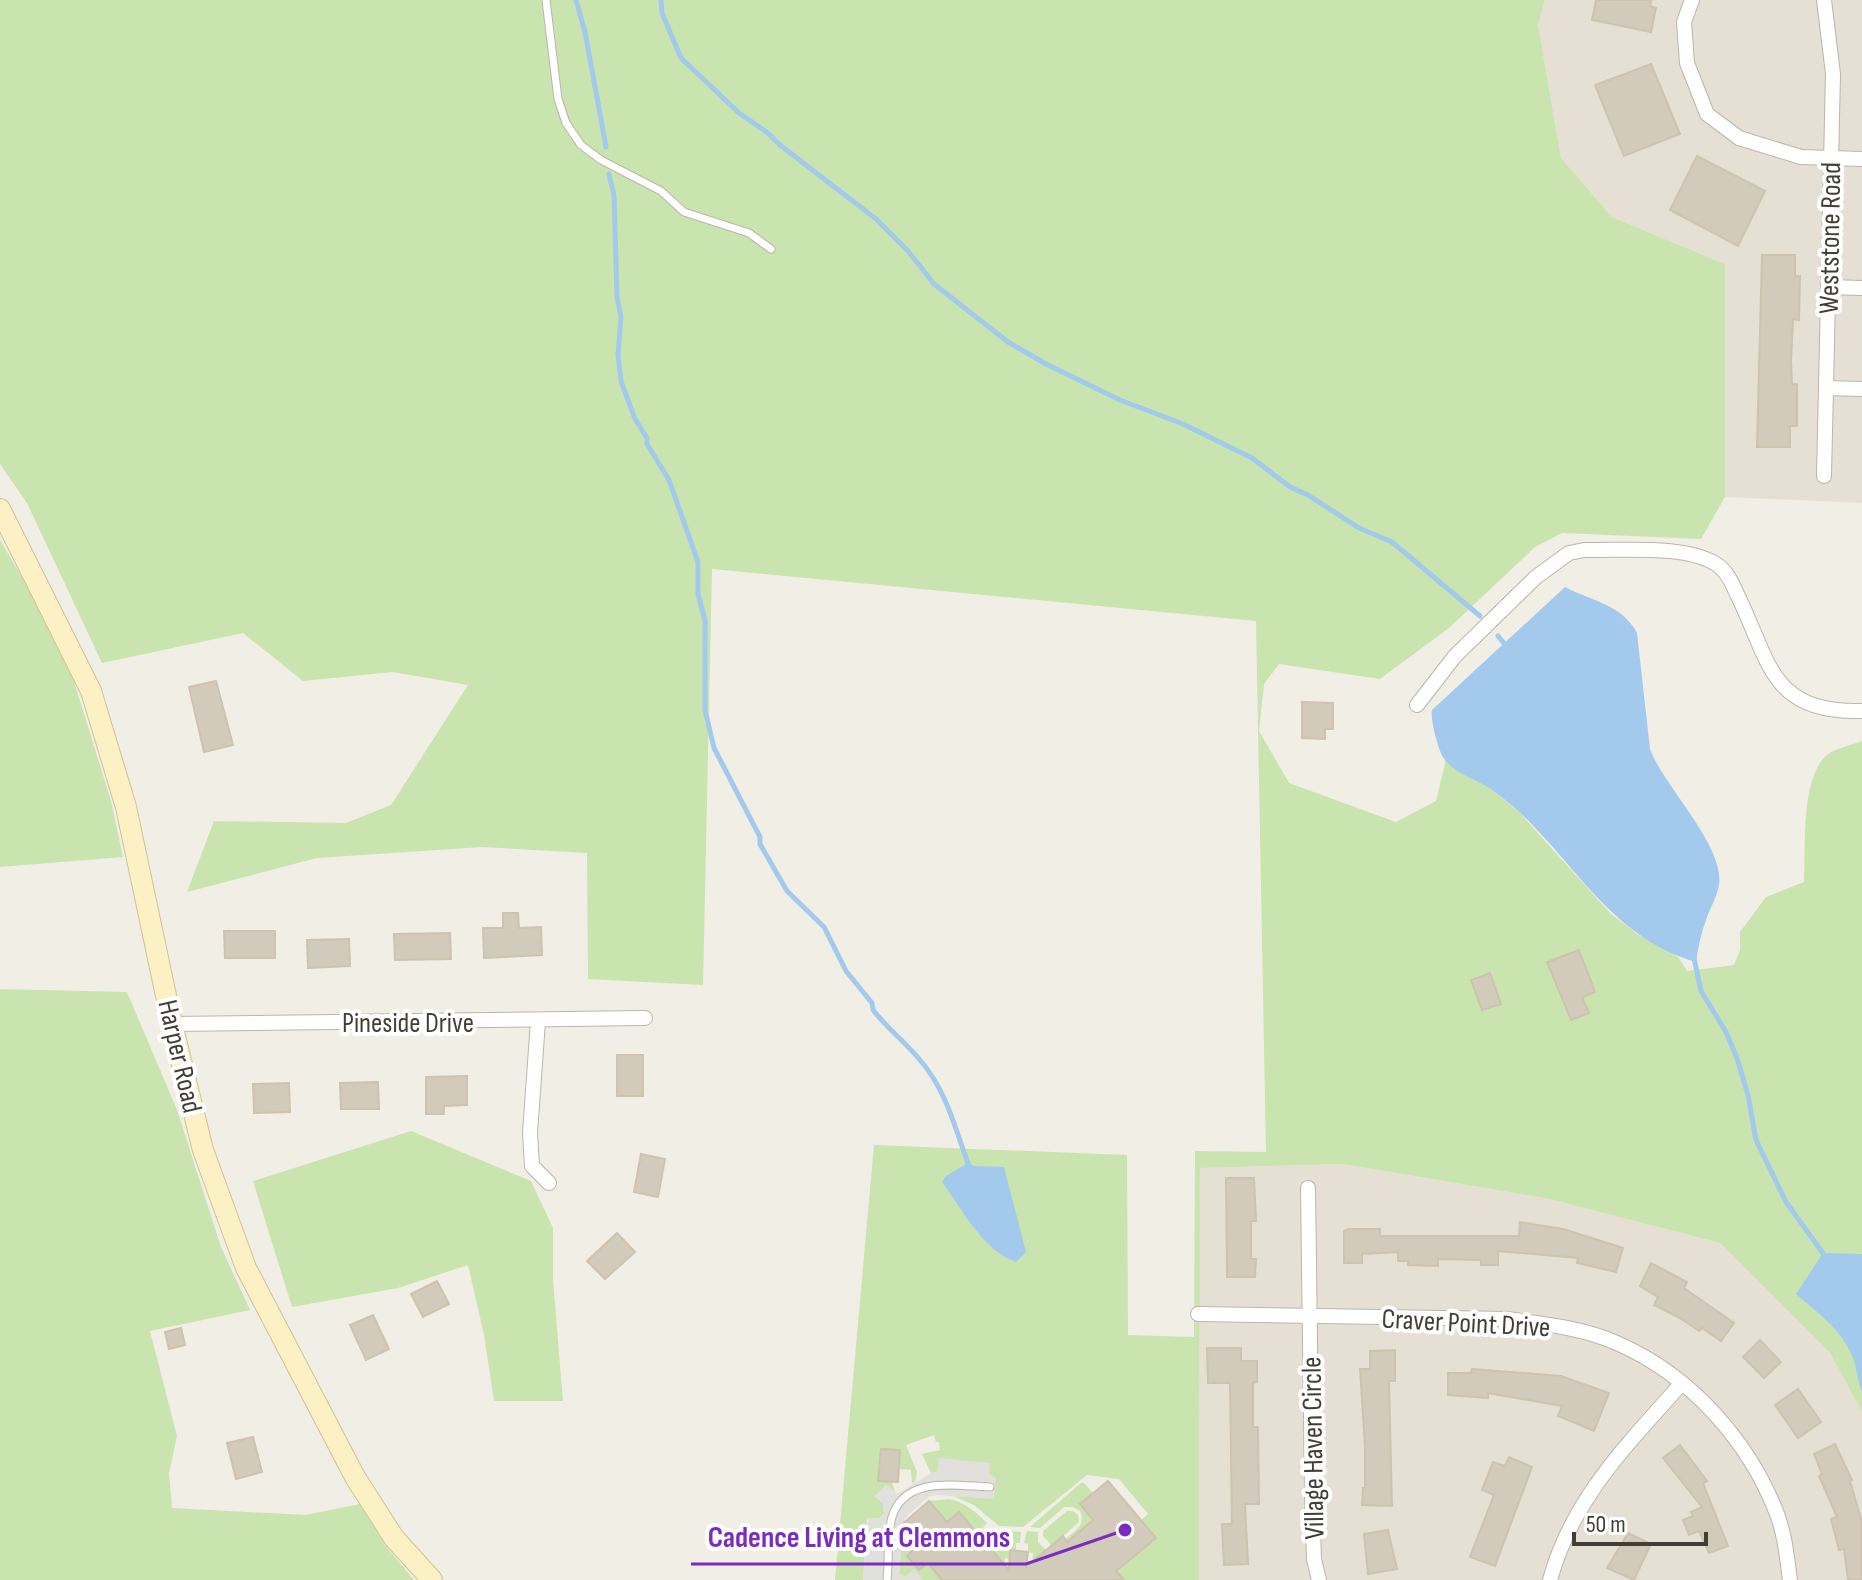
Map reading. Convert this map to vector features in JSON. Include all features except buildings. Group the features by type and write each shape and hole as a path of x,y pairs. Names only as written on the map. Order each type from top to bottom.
{"street":[{"path":"1692,0 1684,22 1687,63 1707,114 1739,138 1801,157 1862,159"},
{"name":"Weststone Road","path":"1824,0 1833,74 1824,476"},
{"path":"1828,287 1862,288"},
{"path":"1826,388 1862,389"},
{"name":"Harper Road","path":"0,509 91,691 126,807 172,1024 203,1150 246,1268 355,1477 394,1538 429,1579"},
{"path":"1417,705 1455,656 1536,577 1569,553 1584,550 1668,552 1719,565 1729,577 1757,644 1782,686 1794,696 1823,709 1862,711"},
{"name":"Pineside Drive","path":"172,1024 645,1018"},
{"path":"538,1021 530,1133 532,1166 549,1183"},
{"name":"Village Haven Circle","path":"1308,1188 1314,1559 1319,1580"},
{"name":"Craver Point Drive","path":"1198,1314 1507,1319 1557,1326 1619,1344 1682,1383 1721,1421 1742,1448 1777,1514 1790,1580"},
{"path":"1550,1580 1565,1534 1582,1502 1623,1449 1682,1383"}],"lane":[{"path":"546,0 558,99 566,123 581,145 601,160 661,191 684,212 749,233 771,249"},
{"path":"887,1580 892,1517 904,1499 922,1486 990,1487"}],"shaded area":[{"path":"1545,0 1862,0 1862,503 1725,497 1725,264 1612,217 1561,158 1538,25"},
{"path":"1343,1164 1550,1199 1720,1243 1830,1353 1862,1412 1862,1580 1199,1580 1200,1168"},
{"path":"939,1458 990,1463 989,1474 996,1478 994,1499 928,1497 904,1519 899,1574 905,1577 914,1569 923,1580 863,1580 868,1518 880,1518 884,1513 883,1504 875,1496 886,1485 897,1494 931,1473 937,1473"}],"green space":[{"path":"0,0 1545,0 1538,25 1561,158 1612,217 1725,264 1725,497 1701,539 1562,533 1535,547 1449,628 1380,679 1279,664 1264,684 1259,731 1289,783 1396,822 1436,801 1446,760 1490,788 1519,812 1610,913 1637,934 1678,957 1687,971 1734,965 1740,950 1740,932 1766,897 1804,882 1806,814 1812,780 1827,755 1862,741 1862,1412 1830,1353 1720,1243 1550,1199 1343,1164 1200,1168 1199,1580 1124,1580 1115,1569 1141,1520 1148,1514 1119,1479 1087,1475 1023,1527 999,1526 974,1505 953,1496 994,1498 993,1478 989,1474 940,1459 939,1472 931,1473 922,1454 940,1450 934,1435 906,1445 917,1472 912,1483 911,1470 899,1469 900,1450 881,1449 878,1480 892,1482 895,1492 886,1485 875,1496 883,1504 884,1513 880,1518 867,1519 863,1580 835,1580 874,1145 1127,1155 1128,1335 1194,1337 1195,1151 1266,1152 1256,621 712,569 703,985 588,979 587,853 482,847 317,858 187,892 214,821 346,823 391,805 468,685 393,672 303,681 243,633 102,663 27,503 0,464"},
{"path":"0,540 39,606 73,678 111,801 123,857 0,867"},
{"path":"0,989 127,992 177,1110 221,1247 250,1310 150,1331 177,1436 169,1473 172,1508 306,1515 360,1504 385,1545 414,1580 0,1580"},
{"path":"411,1131 531,1181 553,1228 553,1280 563,1401 494,1401 484,1335 468,1265 398,1288 292,1307 253,1181"},
{"path":"1081,1483 1093,1493 1080,1504 1102,1530 1081,1531 1067,1542 1065,1539 1082,1521 1080,1511 1073,1507 1064,1507 1040,1528 1030,1527"},
{"path":"950,1499 970,1508 987,1523 979,1533 959,1512 947,1522 929,1501"},
{"path":"1067,1511 1078,1515 1079,1522 1052,1546 1043,1536 1043,1531"},
{"path":"991,1529 1021,1532 1016,1551 1010,1551 1010,1559 1005,1558 1004,1569 983,1536"},
{"path":"903,1530 917,1546 907,1556 919,1570 928,1563 942,1580 923,1580 914,1569 905,1577 899,1574"},
{"path":"1027,1531 1038,1532 1038,1542 1051,1555 1031,1575 1033,1553 1028,1552 1028,1544 1024,1543"}],"water":[{"path":"1565,587 1614,609 1631,623 1637,633 1650,749 1703,835 1718,870 1719,885 1703,930 1696,962 1667,951 1618,918 1517,810 1488,787 1452,767 1439,748 1432,710"},
{"path":"968,1163 1004,1167 1026,1252 1016,1262 1004,1257 983,1239 942,1182 946,1176"},
{"path":"1823,1253 1862,1254 1862,1392 1854,1361 1844,1341 1796,1294"}],"waterway":[{"path":"576,0 585,32 606,147"},
{"path":"661,0 662,13 681,58 739,113 876,219 908,251 934,284 1008,342 1120,400 1183,424 1252,458 1290,487 1359,528 1392,542 1480,616"},
{"path":"609,174 614,195 617,297 621,317 618,355 621,381 647,444 669,480 698,562 698,594 705,620 705,710 714,748 760,837 760,844 787,891 824,927 846,971 872,1003 873,1010 920,1060 937,1084 969,1166"},
{"path":"1498,636 1507,647"},
{"path":"1694,958 1701,991 1726,1032 1737,1058 1756,1140 1786,1202 1825,1256"}],"place":[{"name":"Cadence Living at Clemmons","path":"1125,1530"}]}
